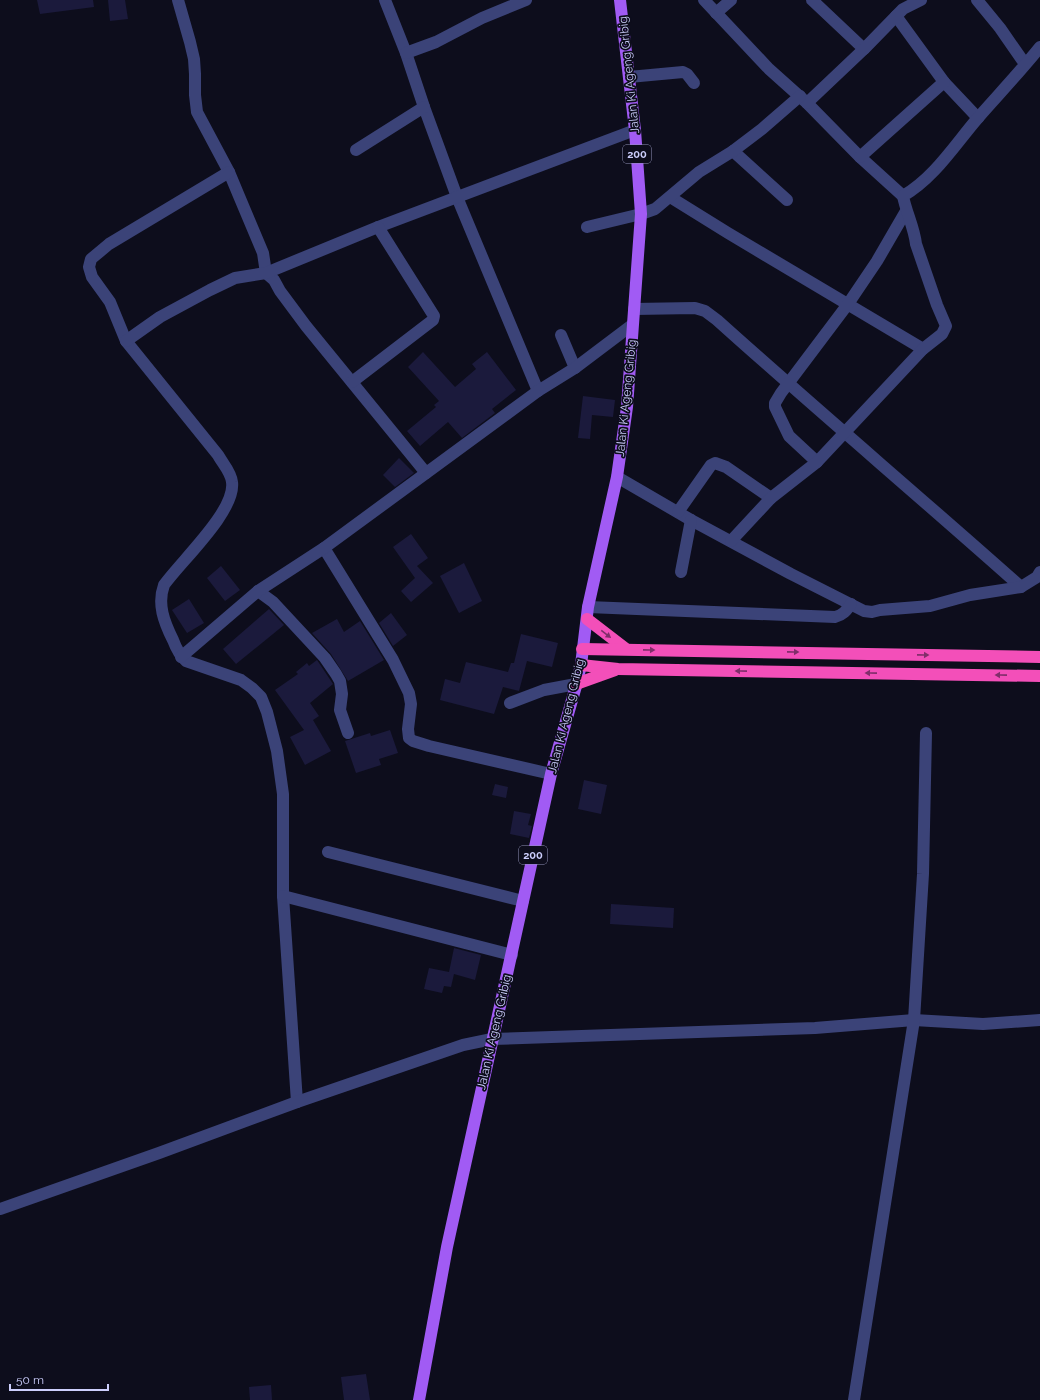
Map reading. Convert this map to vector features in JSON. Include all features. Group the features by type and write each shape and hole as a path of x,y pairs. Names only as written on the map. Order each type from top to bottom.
{"highway":[{"path":"587,613 626,649"},
{"path":"582,649 1040,657"},
{"path":"581,665 618,669 1040,676"},
{"path":"576,684 618,669"}],"main road":[{"name":"Jalan Ki Ageng Gribig","path":"419,1400 447,1247 551,774 581,665 587,613 617,477 627,407 641,214 635,130 620,0"}],"street":[{"path":"178,0 194,59 197,112 229,172 263,253 266,273 274,280 289,303 426,473"},
{"path":"385,0 457,197 538,390"},
{"path":"406,54 436,42 505,4 526,0"},
{"path":"704,0 770,69 803,99 860,157 903,196 918,250 946,326 942,334 923,349 817,462 771,498 731,541"},
{"path":"716,12 731,0"},
{"path":"812,0 864,49"},
{"path":"587,226 641,214 655,209 699,172 733,150 803,99 864,49 898,8 921,0"},
{"path":"977,0 1000,28 1026,64"},
{"path":"898,8 944,82 978,118"},
{"path":"903,196 917,187 952,150 1040,47"},
{"path":"629,77 682,72 687,74 694,83"},
{"path":"860,157 944,82"},
{"path":"356,150 424,107"},
{"path":"126,341 160,317 235,278 266,273 378,227 635,130"},
{"path":"733,150 787,200"},
{"path":"229,172 109,244 91,259 89,263 90,272 110,302 126,341 218,455 231,476 232,483 230,498 226,507 170,578 162,592 162,609 165,624 180,657 186,661 241,680 252,688 261,698 267,712 278,751 284,794 283,896 297,1102"},
{"path":"670,197 923,349"},
{"path":"817,462 789,436 774,407 775,403 788,383 848,304 877,261 906,211"},
{"path":"352,382 433,320 434,316 378,227"},
{"path":"634,309 695,308 705,311 918,494 1021,586"},
{"path":"180,657 258,591 324,548 538,390 575,368 632,325"},
{"path":"561,335 575,368"},
{"path":"678,512 711,466 715,463 726,467 771,498"},
{"path":"617,477 691,520 791,574 864,611 872,612 930,606 970,595 1021,586 1037,577 1040,572"},
{"path":"681,572 691,520"},
{"path":"324,548 393,660 409,693 411,704 408,729 409,738 412,741 551,774"},
{"path":"258,591 274,602 325,658 336,674 340,681 342,694 340,710 348,733"},
{"path":"587,613 835,617 846,612 851,604"},
{"path":"510,703 544,690 576,684"},
{"path":"854,1400 914,1020 923,874 926,733"},
{"path":"328,852 523,901"},
{"path":"283,896 512,955"},
{"path":"0,1209 159,1153 297,1102 462,1045 492,1039 815,1028 914,1020 983,1024 1040,1020"}],"building":[{"path":"37,0 93,0 94,7 40,14"},
{"path":"108,0 125,0 128,19 110,21"},
{"path":"423,352 455,387 476,369 472,364 487,352 516,390 492,409 495,413 462,438 448,422 420,446 407,431 436,407 434,405 439,401 408,367"},
{"path":"583,396 615,400 613,417 592,415 590,439 578,438"},
{"path":"399,458 414,473 395,487 383,475"},
{"path":"411,534 428,558 417,566 433,583 411,602 401,591 415,578 393,547"},
{"path":"464,563 482,601 459,613 440,576"},
{"path":"221,566 240,590 225,601 207,578"},
{"path":"189,599 204,623 187,633 172,610"},
{"path":"269,609 284,625 236,664 223,649"},
{"path":"391,613 407,635 393,646 379,623"},
{"path":"337,619 344,632 360,621 384,660 348,681 331,654 312,633"},
{"path":"521,634 558,643 552,667 527,661 519,691 503,687 494,714 440,700 445,679 460,683 466,662 508,672 511,663 514,663"},
{"path":"317,660 333,684 310,703 319,716 313,720 331,751 305,765 290,737 304,730 275,690 298,674 296,672 307,663 309,666"},
{"path":"390,730 398,753 379,759 381,765 356,773 345,741 370,733 371,736"},
{"path":"584,780 607,785 601,814 578,809"},
{"path":"495,784 508,787 506,798 492,795"},
{"path":"514,811 531,814 528,825 532,826 529,838 510,834"},
{"path":"611,904 674,908 673,928 610,924"},
{"path":"454,948 481,955 475,980 454,974 451,987 444,986 442,993 424,989 429,968 449,972"},
{"path":"366,1374 370,1400 344,1400 341,1377"},
{"path":"271,1385 272,1400 250,1400 249,1387"}]}
